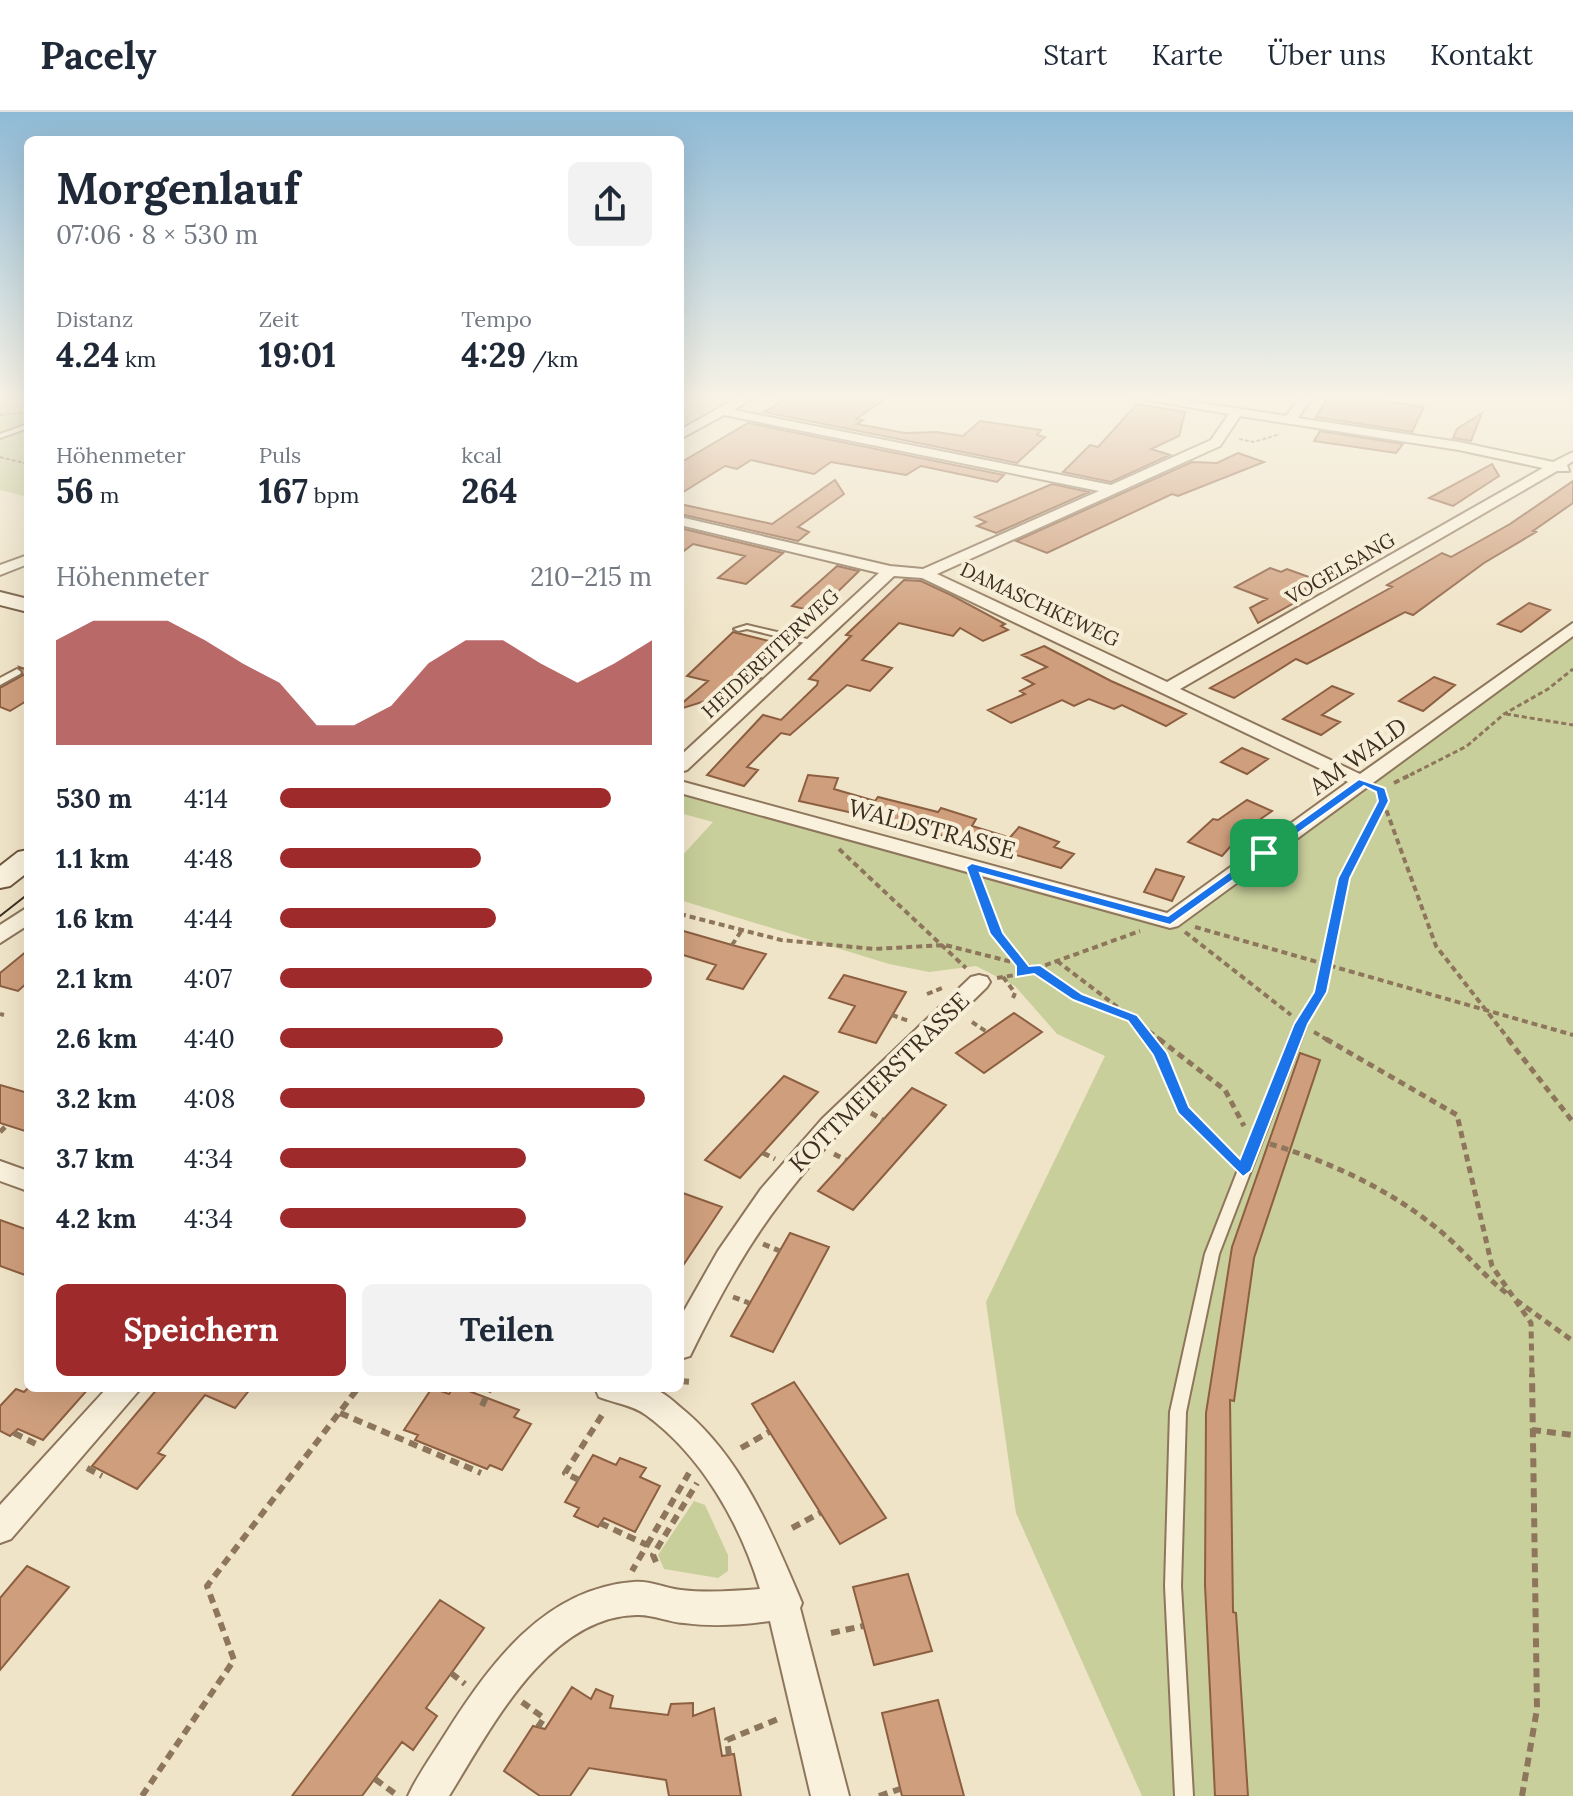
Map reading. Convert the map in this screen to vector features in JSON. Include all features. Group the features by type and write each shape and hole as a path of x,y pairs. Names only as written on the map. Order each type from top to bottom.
{"street":[{"path":"1034,474 1110,489"},
{"path":"925,574 1146,474"},
{"name":"VOGELSANG","path":"1167,689 1558,474"},
{"name":"DAMASCHKEWEG","path":"684,522 890,571 925,574 1372,786"},
{"path":"0,570 24,561"},
{"name":"HEIDEREITERWEG","path":"684,762 890,571"},
{"path":"0,598 24,605"},
{"name":"AM WALD","path":"1170,921 1372,786 1573,628"},
{"name":"WALDSTRASSE","path":"684,788 1170,921"},
{"path":"0,880 24,861"},
{"path":"0,936 24,917"},
{"name":"KOTTMEIERSTRASSE","path":"684,1339 711,1283 785,1177 866,1090 991,980"},
{"path":"0,1171 24,1180"},
{"path":"0,1528 122,1392"},
{"path":"607,1400 656,1396 740,1502 785,1603 830,1796"},
{"path":"427,1796 506,1678 534,1642 569,1617 614,1600 637,1598 686,1607 785,1603"}],"lane":[{"path":"738,629 747,627 813,643"},
{"path":"0,682 17,672"},
{"path":"1184,1796 1173,1586 1178,1412 1212,1254 1301,1024"}],"path":[{"path":"1573,669 1548,689 1504,714 1467,746 1372,786 1383,801 1436,946 1492,1013 1573,1122"},
{"path":"1504,714 1573,723"},
{"path":"1301,1024 1321,992 1344,878 1383,801"},
{"path":"839,848 869,881 945,945 991,980 1015,993 1013,998"},
{"path":"972,867 997,934 1022,965 1021,974"},
{"path":"684,915 781,940 874,949 945,945 1036,968 1077,997 1133,1018 1160,1053 1183,1110 1243,1171"},
{"path":"1170,921 1301,1024 1457,1115 1492,1266 1531,1323 1537,1709 1522,1796"},
{"path":"991,980 1021,974 1170,921 1328,963 1573,1035"},
{"path":"732,945 742,930"},
{"path":"1057,961 1225,1090 1241,1122 1256,1139 1315,1157 1398,1200 1459,1248 1483,1276 1573,1341"},
{"path":"892,1015 910,1021"},
{"path":"972,1022 987,1032"},
{"path":"0,1132 7,1125"},
{"path":"763,1153 776,1160"},
{"path":"756,1241 780,1251"},
{"path":"729,1295 749,1303"},
{"path":"684,1381 692,1382"},
{"path":"142,1796 234,1660 207,1586 355,1392"},
{"path":"482,1406 488,1392"},
{"path":"579,1480 565,1473 607,1400"},
{"path":"339,1413 481,1473"},
{"path":"1531,1430 1573,1435"},
{"path":"741,1448 769,1432"},
{"path":"14,1433 45,1448"},
{"path":"625,1583 689,1473"},
{"path":"656,1562 653,1555 697,1483"},
{"path":"792,1528 820,1513"},
{"path":"600,1523 647,1545"},
{"path":"831,1633 863,1626"},
{"path":"451,1673 473,1690"},
{"path":"519,1700 544,1718 538,1727"},
{"path":"729,1755 727,1740 778,1719"},
{"path":"375,1779 398,1796"},
{"path":"879,1796 900,1789"}],"green space":[{"path":"0,474 24,474 24,496 0,490"},
{"path":"1573,632 1573,1796 1142,1796 1016,1513 986,1302 1105,1056 1057,1034 1015,986 976,966 929,972 889,964 684,901 684,854 713,822 684,814 684,790 1168,927"},
{"path":"694,1501 705,1505 728,1555 728,1571 718,1578 664,1569 658,1555"}],"building":[{"path":"684,474 713,474 684,492"},
{"path":"957,474 1004,475 997,482"},
{"path":"1071,474 1129,474 1111,482"},
{"path":"1166,474 1235,474 1178,496 1172,494 1047,553 1016,541"},
{"path":"1474,474 1499,476 1453,506 1429,498"},
{"path":"835,480 844,494 798,527 809,532 798,541 684,515 684,505 772,524"},
{"path":"1573,481 1573,503 1533,531 1536,532 1484,563 1413,615 1405,612 1307,664 1296,659 1234,698 1210,688 1392,587 1387,585 1442,553 1451,557 1510,524"},
{"path":"1052,484 1089,492 996,533 977,526 986,522 975,517"},
{"path":"684,529 783,553 746,584 718,578 745,556 693,544 684,551"},
{"path":"837,566 859,571 817,612 792,606"},
{"path":"1270,568 1281,572 1287,569 1320,581 1305,589 1308,595 1258,623 1250,608 1267,599 1235,587"},
{"path":"904,580 921,581 951,595 1005,624 1001,626 1008,630 983,641 960,628 953,636 899,623 862,660 892,668 870,691 847,685 790,735 781,733 747,767 758,770 744,786 707,775 763,715 781,720 817,685 818,681 809,679 851,636 846,635"},
{"path":"1529,603 1550,610 1521,632 1498,624"},
{"path":"733,632 781,644 752,671 761,678 740,686 744,689 684,708 684,702 708,681 687,676"},
{"path":"1044,646 1111,681 1186,714 1166,726 1122,705 1114,709 1089,699 1074,706 1062,700 1011,723 988,710 1025,694 1020,691 1034,684 1023,678 1047,667 1022,655"},
{"path":"19,667 24,669 24,702 10,711 0,707 0,688 23,675"},
{"path":"1434,677 1455,685 1423,711 1399,701"},
{"path":"1332,686 1353,694 1322,715 1340,722 1321,735 1283,719"},
{"path":"1242,748 1268,759 1247,774 1221,762"},
{"path":"808,775 838,778 834,789 875,801 878,797 938,812 941,808 976,819 972,826 1005,836 994,852 907,825 799,801"},
{"path":"1247,800 1272,811 1245,830 1222,856 1188,842 1213,819 1218,820"},
{"path":"1019,827 1059,842 1054,847 1074,854 1061,868 999,850"},
{"path":"1156,869 1184,877 1172,901 1144,892"},
{"path":"684,931 766,954 743,989 707,979 716,965 684,955"},
{"path":"24,953 24,986 18,991 0,986 0,973"},
{"path":"844,975 906,992 876,1043 839,1032 855,1006 829,998"},
{"path":"1014,1013 1042,1032 984,1073 956,1053"},
{"path":"1300,1053 1320,1060 1254,1258 1234,1401 1230,1400 1233,1612 1236,1613 1248,1796 1215,1796 1205,1585 1206,1413 1232,1247"},
{"path":"784,1076 818,1092 740,1178 705,1160"},
{"path":"0,1085 24,1092 24,1131 0,1123"},
{"path":"912,1088 946,1105 853,1210 818,1191"},
{"path":"684,1193 722,1207 684,1264"},
{"path":"0,1220 24,1229 24,1275 0,1266"},
{"path":"790,1233 829,1247 773,1352 731,1336"},
{"path":"794,1382 886,1518 840,1544 752,1404"},
{"path":"16,1389 24,1392 85,1392 43,1440 18,1429 10,1436 0,1431 0,1406"},
{"path":"155,1392 248,1392 235,1408 205,1395 158,1453 165,1456 137,1489 92,1466"},
{"path":"429,1392 472,1392 519,1410 514,1417 531,1424 502,1470 490,1465 487,1469 415,1440 418,1435 404,1430"},
{"path":"593,1455 616,1465 620,1458 646,1468 640,1477 660,1486 635,1532 604,1518 598,1527 574,1516 579,1508 565,1502"},
{"path":"27,1566 69,1587 0,1670 0,1598"},
{"path":"908,1574 932,1651 874,1665 853,1587"},
{"path":"440,1600 484,1628 426,1708 437,1716 413,1750 402,1742 362,1796 292,1796"},
{"path":"572,1687 591,1699 596,1689 613,1696 610,1708 668,1715 671,1704 693,1703 693,1716 714,1708 722,1756 734,1754 741,1796 669,1796 666,1780 589,1768 570,1796 540,1796 504,1771 533,1726 545,1729"},
{"path":"938,1700 964,1796 902,1796 882,1713"}],"tram line":[{"path":"0,916 24,897"}],"route":[{"path":"1363,782 1381,790 1383,801 1344,878 1321,992 1301,1024 1243,1171 1183,1110 1160,1053 1133,1018 1077,997 1036,968 1021,974 1022,965 997,934 972,867 1170,921 1264,853 1363,782"}]}
